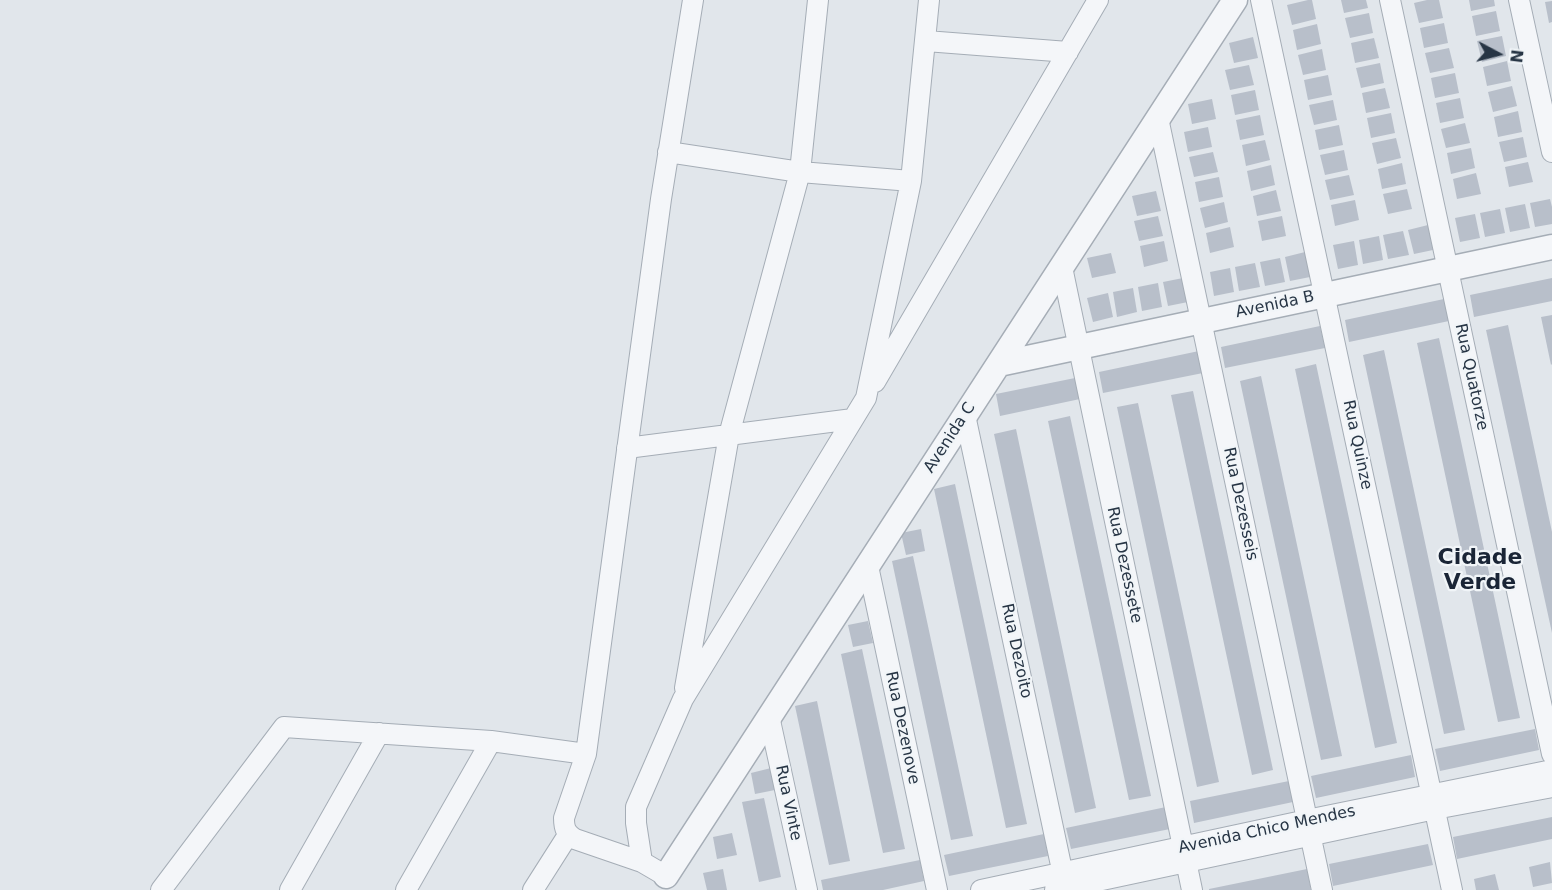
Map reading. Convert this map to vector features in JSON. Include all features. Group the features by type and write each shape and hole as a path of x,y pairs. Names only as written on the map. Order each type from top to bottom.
{"street":[{"path":"664,885 642,862 575,839 564,828 564,818 586,754 659,211 693,0"},
{"path":"683,699 729,435 800,172 818,0"},
{"path":"866,398 911,181 930,0"},
{"path":"642,862 636,807 683,699 866,398 1098,0"},
{"name":"Avenida C","path":"664,885 770,716 1235,0"},
{"name":"Rua Quinze","path":"1261,0 1452,890"},
{"name":"Rua Quatorze","path":"1390,0 1552,754"},
{"path":"1519,0 1552,152"},
{"path":"926,41 1068,52"},
{"name":"Rua Dezesseis","path":"1158,118 1322,890"},
{"path":"668,152 800,172 911,181"},
{"name":"Avenida B","path":"999,364 1552,247"},
{"name":"Rua Dezessete","path":"1062,267 1192,890"},
{"name":"Rua Dezoito","path":"965,415 1062,885"},
{"path":"627,448 853,419"},
{"name":"Rua Dezenove","path":"868,566 937,890"},
{"name":"Rua Vinte","path":"770,716 807,890"},
{"path":"161,890 284,726 491,741 586,754"},
{"path":"290,890 379,733"},
{"path":"406,890 491,741"},
{"name":"Avenida Chico Mendes","path":"981,890 1062,885 1184,855 1433,802 1552,770"},
{"name":"Avenida Chico Mendes","path":"1433,802 1552,787"},
{"path":"533,890 568,834"}],"building":[{"path":"1312,0 1316,19 1292,25 1287,5"},
{"path":"1341,0 1366,0 1368,8 1344,13"},
{"path":"1439,0 1443,18 1419,23 1414,3"},
{"path":"1469,0 1494,0 1495,6 1471,11"},
{"path":"1552,1 1552,22 1549,23 1545,2"},
{"path":"1496,11 1500,31 1476,36 1472,16"},
{"path":"1369,13 1373,33 1350,38 1345,18"},
{"path":"1444,23 1448,43 1424,48 1420,28"},
{"path":"1317,24 1321,44 1297,50 1293,30"},
{"path":"1502,36 1506,56 1482,62 1477,41"},
{"path":"1253,37 1258,58 1234,63 1229,43"},
{"path":"1374,38 1379,58 1355,63 1351,43"},
{"path":"1449,48 1454,68 1430,73 1425,53"},
{"path":"1322,49 1326,70 1303,75 1298,55"},
{"path":"1507,61 1511,81 1487,86 1483,67"},
{"path":"1380,63 1384,83 1361,88 1356,68"},
{"path":"1249,65 1254,85 1230,90 1225,70"},
{"path":"1455,73 1459,93 1435,98 1431,78"},
{"path":"1328,75 1332,95 1308,100 1304,80"},
{"path":"1512,86 1517,106 1493,112 1488,92"},
{"path":"1385,88 1390,108 1366,113 1362,93"},
{"path":"1255,90 1259,110 1235,115 1231,95"},
{"path":"1460,98 1464,118 1440,123 1436,103"},
{"path":"1212,99 1216,119 1192,124 1188,104"},
{"path":"1333,100 1337,120 1314,125 1309,105"},
{"path":"1518,111 1522,132 1498,137 1494,117"},
{"path":"1391,113 1395,133 1371,138 1367,118"},
{"path":"1260,115 1264,135 1240,140 1236,120"},
{"path":"1465,123 1470,143 1446,148 1441,129"},
{"path":"1339,125 1343,145 1319,150 1315,130"},
{"path":"1208,127 1212,147 1188,152 1184,132"},
{"path":"1523,137 1527,157 1504,162 1499,142"},
{"path":"1396,138 1401,158 1377,164 1372,143"},
{"path":"1265,140 1270,160 1246,166 1242,145"},
{"path":"1471,148 1475,168 1451,174 1447,153"},
{"path":"1344,150 1348,170 1325,175 1320,155"},
{"path":"1213,152 1218,172 1194,177 1189,157"},
{"path":"1528,162 1533,182 1509,187 1505,167"},
{"path":"1402,163 1406,184 1382,189 1378,169"},
{"path":"1271,165 1275,185 1251,191 1247,171"},
{"path":"1476,173 1481,194 1457,199 1453,179"},
{"path":"1349,175 1354,195 1330,200 1325,180"},
{"path":"1219,177 1223,197 1199,202 1195,182"},
{"path":"1407,189 1412,209 1388,214 1383,194"},
{"path":"1276,190 1281,211 1257,216 1253,196"},
{"path":"1156,191 1161,211 1137,216 1132,196"},
{"path":"1550,199 1552,224 1535,227 1530,203"},
{"path":"1355,200 1359,220 1335,226 1331,205"},
{"path":"1224,202 1228,222 1205,228 1200,208"},
{"path":"1525,204 1530,228 1510,232 1505,208"},
{"path":"1500,209 1505,233 1485,237 1480,213"},
{"path":"1475,214 1480,238 1460,242 1455,218"},
{"path":"1158,216 1163,236 1139,241 1134,221"},
{"path":"1282,216 1286,236 1262,241 1258,221"},
{"path":"1428,225 1433,250 1414,254 1408,230"},
{"path":"1230,227 1234,247 1210,253 1206,233"},
{"path":"1403,231 1409,255 1388,259 1383,235"},
{"path":"1379,236 1383,260 1363,264 1359,240"},
{"path":"1164,241 1168,261 1144,267 1140,246"},
{"path":"1354,241 1358,265 1338,269 1333,245"},
{"path":"1305,252 1310,277 1290,281 1285,257"},
{"path":"1111,253 1116,273 1092,278 1087,258"},
{"path":"1280,258 1285,282 1265,286 1260,262"},
{"path":"1255,263 1260,287 1239,291 1235,267"},
{"path":"1230,268 1234,292 1214,296 1210,272"},
{"path":"1183,278 1188,302 1168,306 1163,282"},
{"path":"1552,278 1552,301 1474,317 1470,295"},
{"path":"1158,283 1162,307 1142,311 1138,287"},
{"path":"1133,288 1137,312 1117,317 1113,292"},
{"path":"1108,293 1113,317 1093,322 1087,298"},
{"path":"1444,299 1449,321 1349,342 1345,320"},
{"path":"1552,315 1552,364 1551,365 1541,317"},
{"path":"1508,325 1552,532 1552,633 1486,330"},
{"path":"1320,326 1325,348 1225,368 1221,347"},
{"path":"1439,338 1520,718 1498,722 1417,343"},
{"path":"1384,350 1465,730 1444,734 1363,355"},
{"path":"1199,351 1203,373 1103,393 1099,372"},
{"path":"1316,364 1397,743 1375,748 1295,369"},
{"path":"1261,376 1342,756 1321,760 1240,381"},
{"path":"1075,378 1080,399 1000,416 996,394"},
{"path":"1193,391 1273,770 1252,775 1171,395"},
{"path":"1138,403 1219,782 1197,787 1117,407"},
{"path":"1070,416 1151,796 1129,800 1048,421"},
{"path":"1016,429 1096,808 1075,813 994,434"},
{"path":"955,484 1027,824 1006,828 934,489"},
{"path":"921,529 925,551 906,555 901,533"},
{"path":"913,556 973,836 951,840 892,561"},
{"path":"868,621 873,643 853,647 848,625"},
{"path":"862,649 905,849 883,853 841,654"},
{"path":"817,701 850,861 829,865 795,706"},
{"path":"1535,729 1539,750 1440,771 1435,749"},
{"path":"1411,755 1415,777 1316,798 1311,776"},
{"path":"771,768 775,790 755,794 751,773"},
{"path":"1289,781 1293,802 1194,823 1190,801"},
{"path":"764,798 781,877 759,882 742,802"},
{"path":"1166,807 1170,829 1071,849 1066,828"},
{"path":"1552,817 1552,839 1457,859 1453,837"},
{"path":"732,833 737,855 717,859 713,837"},
{"path":"1044,834 1048,856 949,876 944,855"},
{"path":"1428,844 1433,865 1333,886 1329,864"},
{"path":"920,860 924,881 883,890 823,890 821,880"},
{"path":"1550,862 1552,883 1533,887 1529,867"},
{"path":"723,869 727,890 707,890 703,873"},
{"path":"1307,869 1311,890 1209,890 1209,889"},
{"path":"1495,874 1499,890 1476,890 1474,879"}],"district":[{"name":"Cidade Verde","path":"1480,570"}]}
